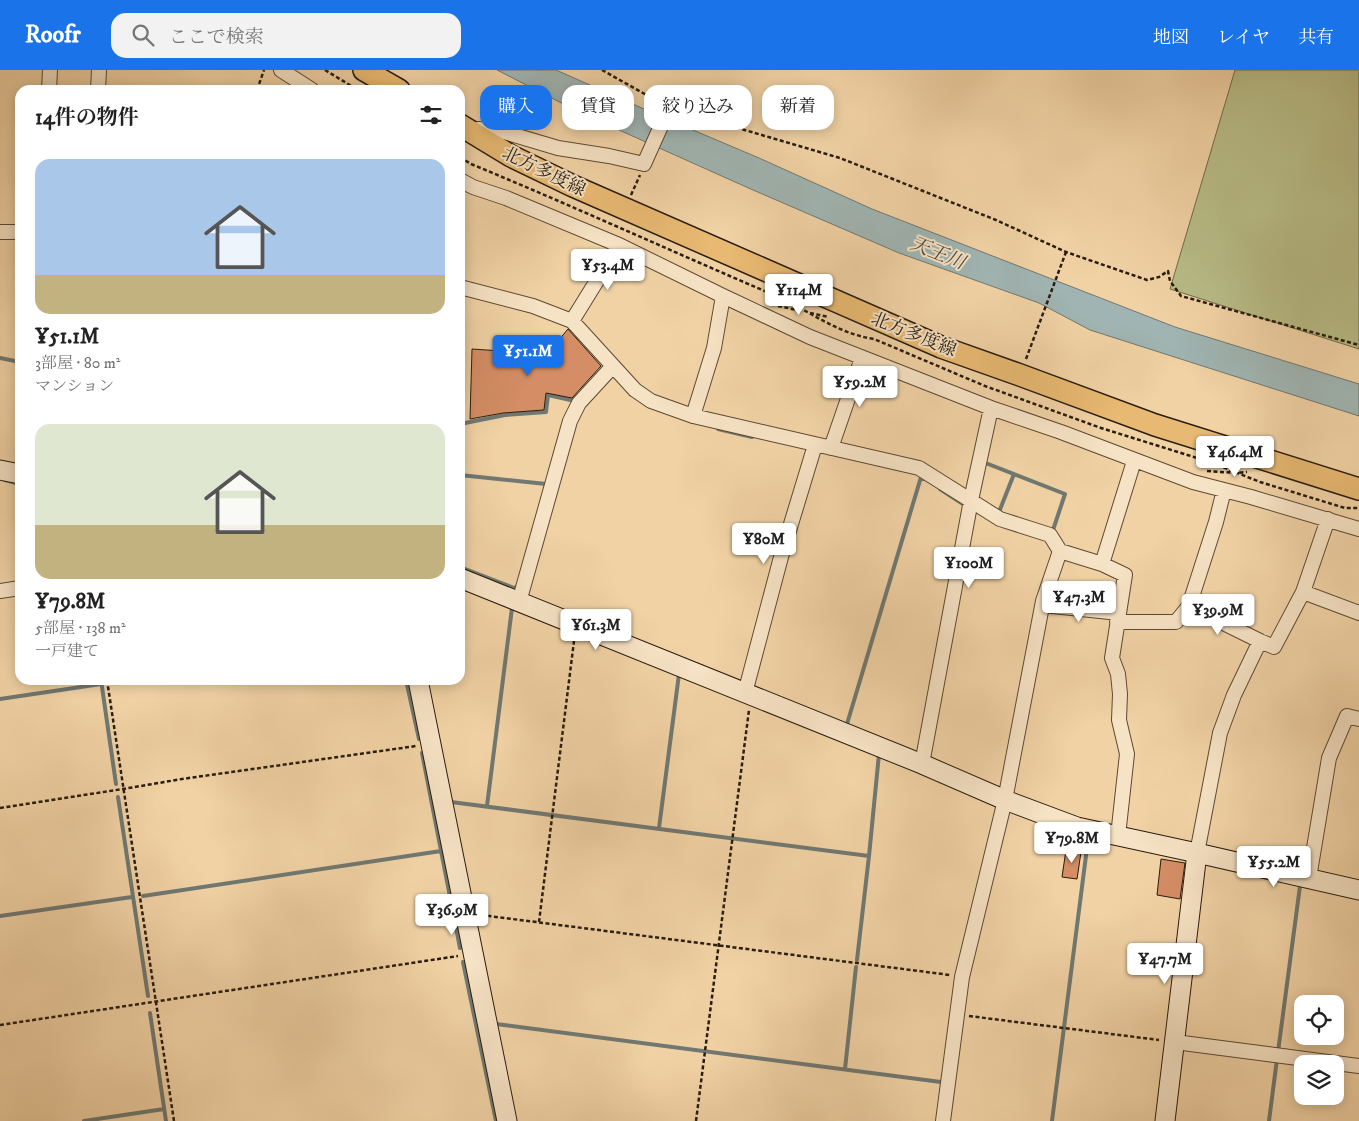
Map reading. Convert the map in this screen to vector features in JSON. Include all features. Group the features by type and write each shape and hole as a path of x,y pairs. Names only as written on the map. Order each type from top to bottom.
{"main road":[{"path":"364,70 390,85"},
{"name":"北方多度線","path":"465,128 511,156 625,209 941,347 1020,374 1155,425 1359,489"}],"street":[{"path":"49,85 50,70"},
{"path":"98,85 99,70"},
{"path":"281,70 304,85"},
{"path":"465,128 504,132 558,148 644,164 659,130"},
{"path":"465,183 619,245 810,337 991,408 1061,432 1193,482 1359,529"},
{"path":"0,232 15,232"},
{"path":"572,322 619,245"},
{"path":"465,288 533,306 572,322 635,390 651,401 693,416 919,468 1000,519 1050,535 1060,550 1102,564 1125,575 1112,658 1118,674 1120,694 1119,720 1127,754 1118,836"},
{"path":"693,416 714,348 723,296"},
{"path":"830,448 862,358"},
{"path":"519,602 570,421 579,403 613,366"},
{"path":"922,764 971,500 991,408"},
{"path":"748,694 781,557 815,445"},
{"path":"1102,564 1134,461"},
{"path":"0,470 15,473"},
{"path":"1042,605 1118,617 1176,622 1189,606 1216,522 1224,490"},
{"path":"1189,606 1274,647 1303,592 1328,519"},
{"path":"943,1121 962,976 1005,800 1042,605 1060,550"},
{"path":"465,580 1076,828 1359,890"},
{"path":"0,590 15,588"},
{"path":"1303,592 1359,613"},
{"path":"1165,1121 1197,853 1220,733 1234,695 1260,641"},
{"path":"419,685 507,1121"},
{"path":"1308,878 1329,758 1347,716 1359,719"},
{"path":"1175,1042 1359,1066"}],"path":[{"path":"260,85 264,70"},
{"path":"325,70 350,85"},
{"path":"602,70 644,94"},
{"path":"744,130 840,158 996,220 1066,252 1147,280 1159,276 1168,270 1170,281 1181,296 1359,345"},
{"path":"625,209 644,164"},
{"path":"1020,374 1066,252"},
{"path":"777,306 830,317"},
{"path":"1201,471 1247,472"},
{"path":"539,922 576,624"},
{"path":"108,685 174,1121"},
{"path":"696,1121 719,946 748,694"},
{"path":"0,808 123,790 182,779 430,744"},
{"path":"465,913 962,976"},
{"path":"0,1025 472,953"},
{"path":"957,1015 1175,1042"}],"green space":[{"path":"1235,70 1359,70 1359,349 1170,289"}],"water":[{"path":"497,70 556,70 590,85 562,85 562,103 552,98 552,85 526,85"},
{"name":"天王川","path":"634,105 644,109 644,130 693,130 872,209 1175,327 1359,384 1359,416 1090,330 1039,303 899,253 619,130 634,130"}],"building":[{"path":"568,329 601,366 572,398 546,393 544,410 503,413 470,419 472,349 547,354"},
{"path":"1066,850 1081,852 1077,879 1062,877"},
{"path":"1161,859 1185,863 1180,899 1157,895"}],"waterway":[{"path":"0,358 15,361"},
{"path":"465,423 505,415 546,412 548,395 575,401"},
{"path":"718,429 752,437"},
{"path":"983,462 1065,494 1052,533"},
{"path":"999,512 1014,474"},
{"path":"465,476 546,484 545,488"},
{"path":"847,724 921,477 923,479"},
{"path":"5,480 15,483"},
{"path":"940,489 963,504"},
{"path":"465,569 514,588 518,584"},
{"path":"487,806 512,608"},
{"path":"659,828 679,674"},
{"path":"0,699 94,685"},
{"path":"102,685 116,784"},
{"path":"407,685 419,739"},
{"path":"422,753 460,948"},
{"path":"451,803 869,856 879,754 882,755"},
{"path":"118,797 148,996"},
{"path":"1052,1121 1088,840"},
{"path":"143,896 441,851"},
{"path":"857,960 869,856"},
{"path":"1278,1052 1300,886"},
{"path":"0,916 132,897"},
{"path":"463,962 496,1121"},
{"path":"845,1069 856,967"},
{"path":"150,1013 166,1121"},
{"path":"496,1024 941,1082"},
{"path":"1269,1121 1277,1059"},
{"path":"84,1121 164,1109"}]}
